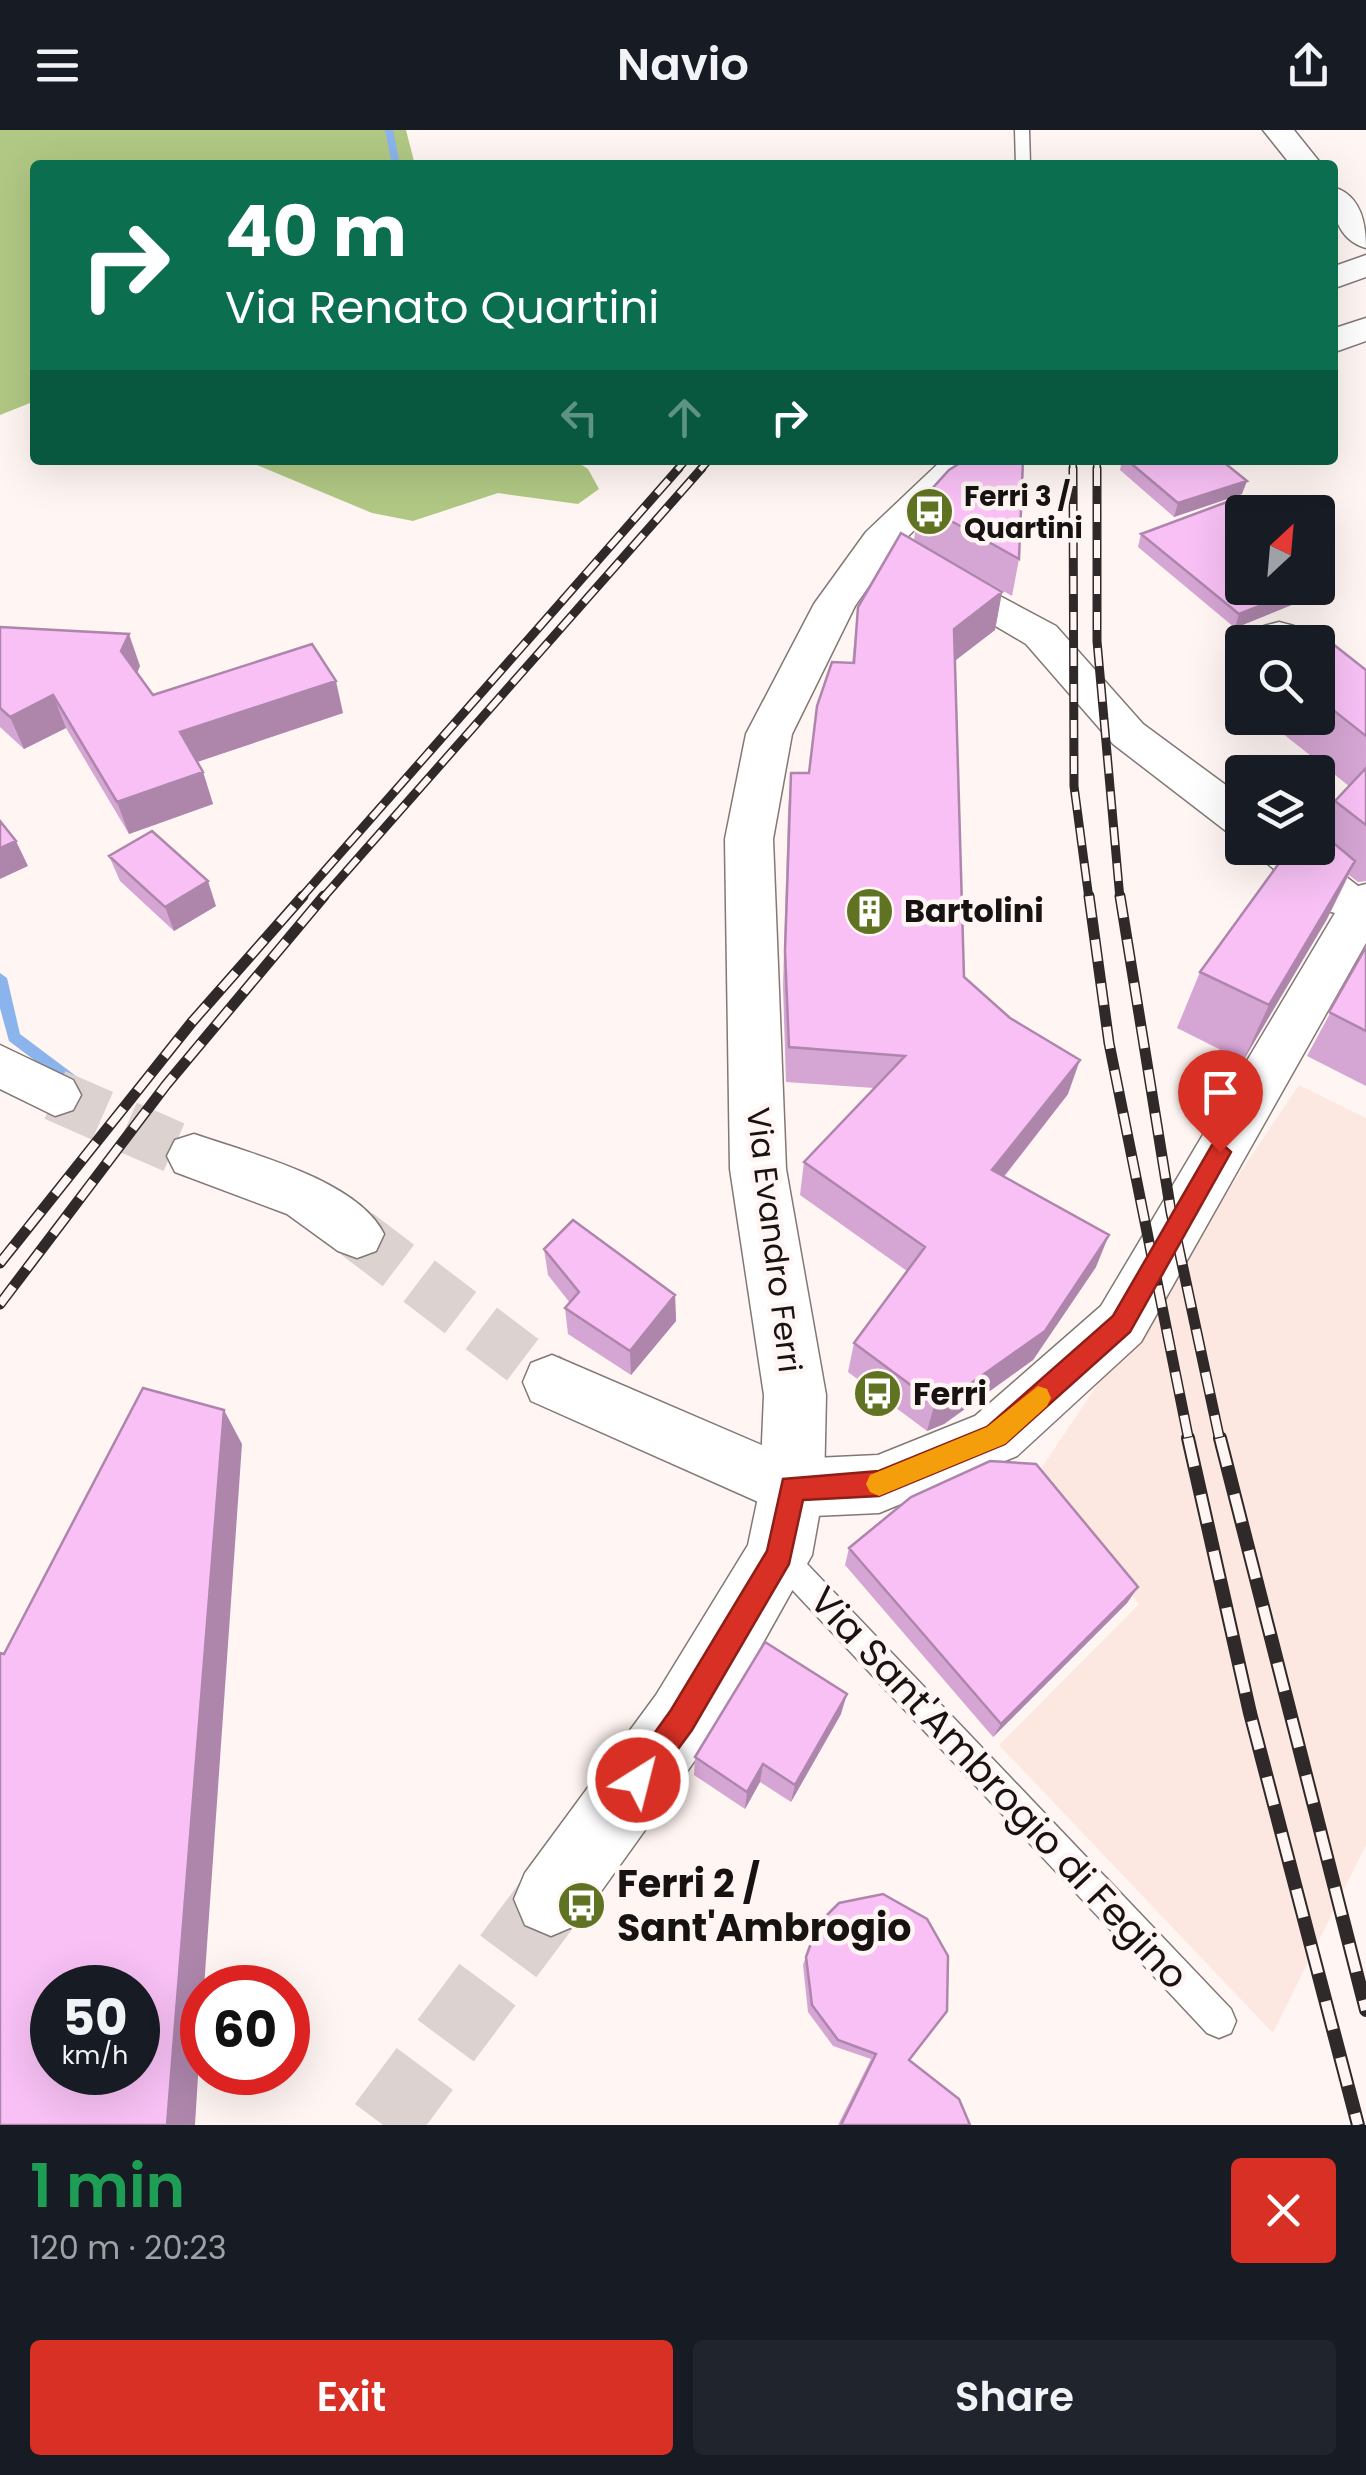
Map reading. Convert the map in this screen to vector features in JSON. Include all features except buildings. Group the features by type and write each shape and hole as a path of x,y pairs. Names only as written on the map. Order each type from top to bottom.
{"main road":[{"path":"1338,340 1366,329"},
{"name":"Via Evandro Ferri","path":"551,1899 682,1720 779,1555 792,1488 794,1395 758,1168 748,839 769,734 836,604 880,542 936,484 961,465"}],"street":[{"path":"1278,130 1303,160"},
{"path":"1338,203 1366,238"},
{"path":"1338,276 1366,266"},
{"path":"880,542 1041,635 1128,734 1225,807"},
{"path":"552,1382 792,1488 879,1484 996,1436 1122,1324 1362,906 1303,865"},
{"path":"0,1065 55,1095"},
{"path":"194,1156 306,1198 357,1234"}],"lane":[{"path":"1022,130 1022,160"},
{"name":"Via Sant'Ambrogio di Fegino","path":"779,1555 1220,2022"}],"shaded area":[{"path":"1299,1085 1366,1118 1366,1845 1273,2033 999,1745 1139,1604 1036,1476"}],"green space":[{"path":"0,130 406,130 414,160 30,160 30,403 0,415"},
{"path":"257,465 582,465 599,489 578,504 498,493 413,521 372,513"}],"waterway":[{"path":"389,130 395,160"},
{"path":"0,978 14,1037 75,1083"}],"tunnel":[{"path":"55,1095 194,1156"},
{"path":"357,1234 552,1382"},
{"path":"383,2125 551,1899"}],"railway":[{"path":"677,470 682,465"},
{"path":"700,470 704,465"},
{"path":"1097,465 1097,641 1120,899"},
{"path":"300,899 679,468"},
{"path":"322,899 702,468"},
{"path":"1073,468 1074,786 1089,899"},
{"path":"0,1263 192,1022 303,896"},
{"path":"0,1304 166,1085 324,896"},
{"path":"1089,896 1109,1043 1189,1441"},
{"path":"1120,896 1171,1212 1220,1441"},
{"path":"1188,1438 1250,1713 1358,2125"},
{"path":"1220,1438 1366,2010"}],"slow traffic":[{"path":"879,1484 996,1436 1038,1398"}],"place":[{"name":"Ferri 3 / Quartini","path":"929,512"},
{"name":"Bartolini","path":"869,911"},
{"name":"Ferri","path":"878,1394"},
{"name":"Ferri 2 / Sant'Ambrogio","path":"582,1906"}],"route":[{"path":"638,1780 682,1720 779,1555 792,1488 879,1484 996,1436 1122,1324 1220,1152"}]}
